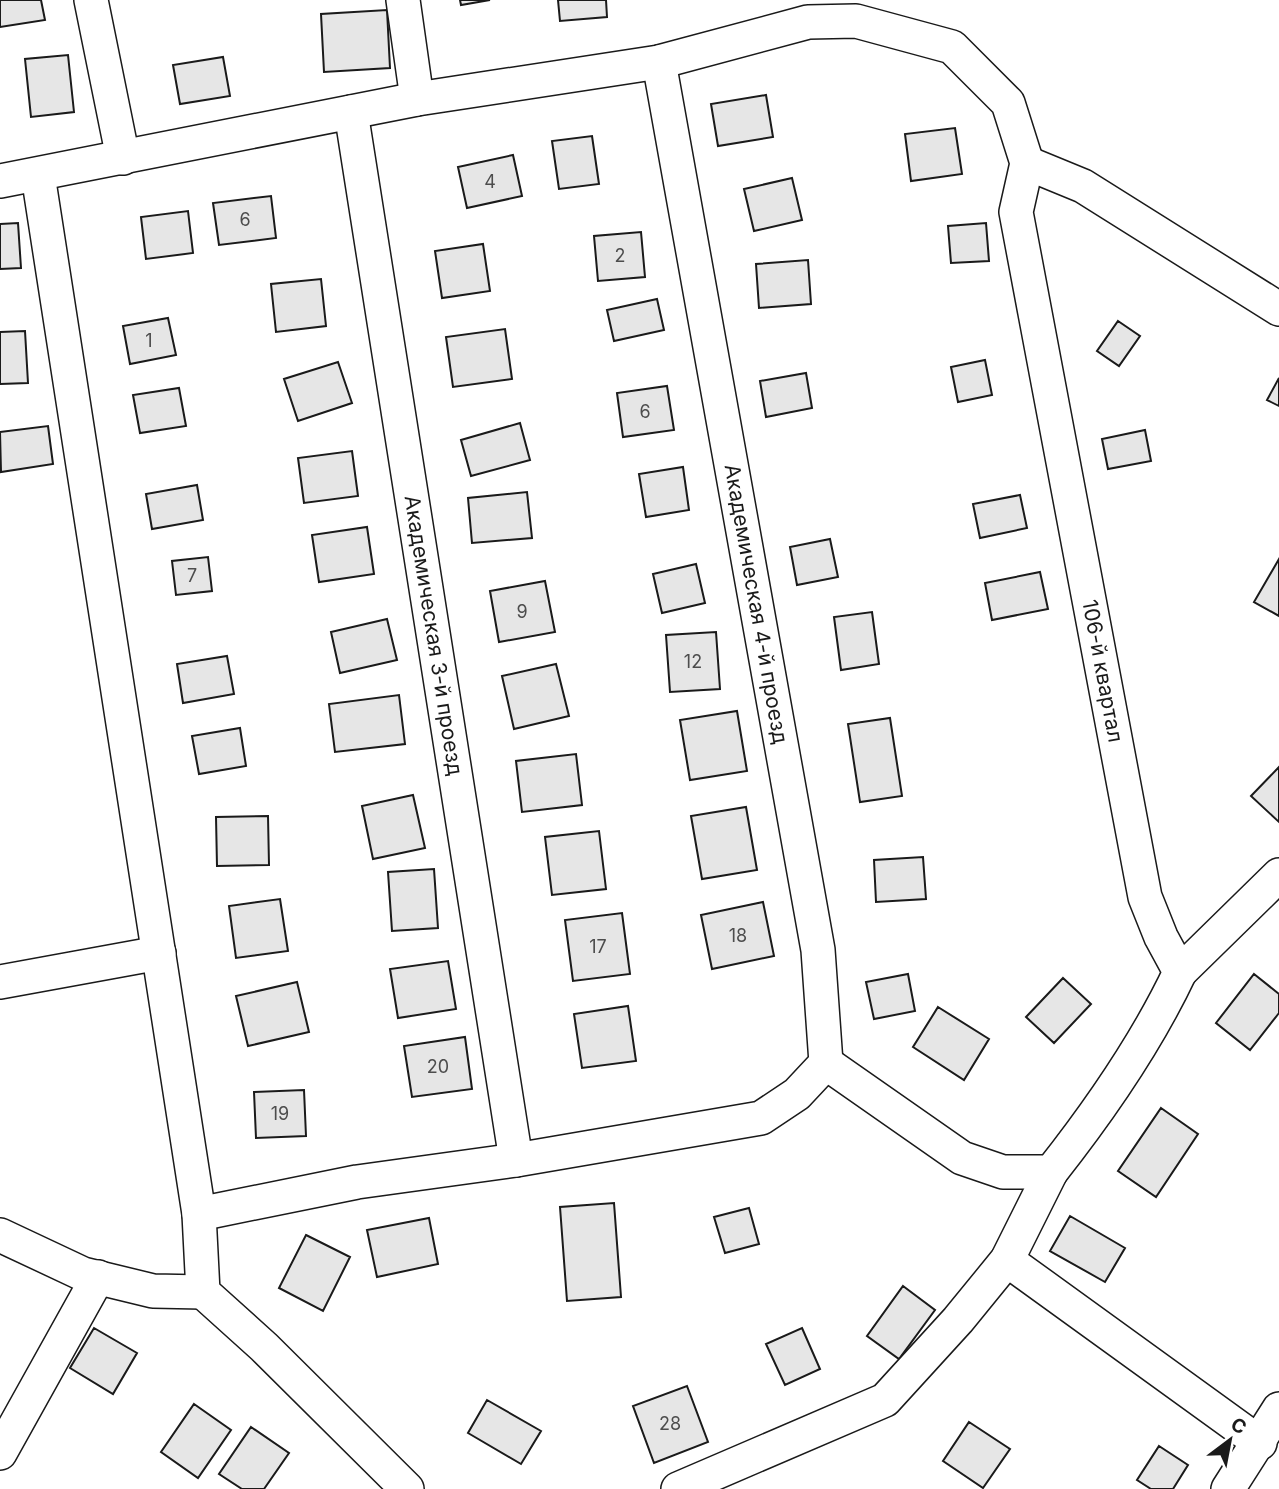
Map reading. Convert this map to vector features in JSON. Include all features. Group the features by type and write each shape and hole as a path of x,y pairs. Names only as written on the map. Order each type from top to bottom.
{"street":[{"path":"91,0 122,158"},
{"path":"403,0 417,99"},
{"path":"0,181 417,99 659,62 808,22 856,21 952,47 1008,103 1027,163 1083,186 1279,309"},
{"name":"Академическая 4-й проезд","path":"659,62 818,950 826,1063"},
{"name":"Академическая 3-й проезд","path":"351,112 516,1160"},
{"name":"106-й квартал","path":"1027,163 1016,212 1145,897 1161,937 1180,972"},
{"path":"38,175 199,1214 203,1292"},
{"path":"678,1489 885,1401 958,1320 1007,1260 1051,1172 1099,1111 1166,1001 1180,972 1279,875"},
{"path":"0,982 159,953"},
{"path":"199,1214 357,1182 516,1160 761,1118 797,1094 826,1063 962,1158 1003,1172 1051,1172"},
{"path":"0,1235 83,1273 153,1291 203,1292 264,1346 407,1489"},
{"path":"1007,1260 1260,1443"},
{"path":"0,1453 98,1277"},
{"path":"1228,1489 1260,1443 1279,1409"}],"building":[{"path":"0,0 41,0 45,20 0,27"},
{"path":"460,0 490,0 461,5"},
{"path":"558,0 606,0 607,17 560,21"},
{"path":"387,10 390,68 324,72 321,14"},
{"path":"68,55 74,112 31,117 25,59"},
{"path":"223,57 230,96 180,104 173,65"},
{"path":"766,95 773,137 718,146 711,104"},
{"path":"955,128 962,174 911,181 905,134"},
{"path":"592,136 599,184 559,189 552,141"},
{"path":"513,155 522,196 467,208 458,167"},
{"path":"792,178 802,220 754,231 744,189"},
{"path":"271,196 276,238 219,245 213,203"},
{"path":"188,211 193,253 146,259 141,217"},
{"path":"18,223 21,268 0,269 0,224"},
{"path":"986,223 989,261 951,263 948,226"},
{"path":"641,232 645,277 598,281 594,236"},
{"path":"483,244 490,291 442,298 435,251"},
{"path":"808,260 811,304 759,308 756,264"},
{"path":"321,279 326,326 276,332 271,284"},
{"path":"657,299 664,330 614,341 607,310"},
{"path":"168,318 176,355 130,364 123,326"},
{"path":"1118,321 1140,336 1119,366 1097,351"},
{"path":"505,329 512,379 453,387 446,337"},
{"path":"25,331 28,383 0,384 0,332"},
{"path":"985,360 992,395 958,402 951,367"},
{"path":"338,362 352,403 298,421 284,379"},
{"path":"806,373 812,408 766,417 760,381"},
{"path":"1279,378 1279,406 1267,400"},
{"path":"667,386 674,430 623,437 617,393"},
{"path":"179,388 186,426 140,433 133,395"},
{"path":"520,423 530,460 471,476 461,440"},
{"path":"48,426 53,464 1,472 0,432"},
{"path":"1145,430 1151,461 1108,469 1102,439"},
{"path":"352,451 358,496 304,503 298,458"},
{"path":"683,467 689,510 646,517 639,474"},
{"path":"197,485 203,520 152,529 146,494"},
{"path":"527,492 532,538 472,543 468,498"},
{"path":"1020,495 1027,528 980,538 973,504"},
{"path":"367,527 374,574 319,582 312,535"},
{"path":"830,539 838,577 797,585 790,547"},
{"path":"208,557 212,591 176,595 172,561"},
{"path":"1279,559 1279,616 1254,602"},
{"path":"696,564 705,603 662,613 653,574"},
{"path":"1040,572 1048,609 992,620 985,583"},
{"path":"545,581 555,632 499,642 490,591"},
{"path":"872,612 879,664 841,670 834,617"},
{"path":"387,619 397,660 340,673 331,632"},
{"path":"716,632 720,689 670,692 666,635"},
{"path":"227,656 234,694 183,703 177,664"},
{"path":"556,664 569,716 514,729 502,676"},
{"path":"399,695 405,744 335,752 329,704"},
{"path":"737,711 747,771 690,780 680,720"},
{"path":"890,718 902,796 860,802 848,724"},
{"path":"240,728 246,766 199,774 192,736"},
{"path":"576,754 582,805 522,812 516,761"},
{"path":"1279,767 1279,822 1251,796"},
{"path":"413,795 425,848 373,859 362,806"},
{"path":"746,807 757,870 702,879 691,816"},
{"path":"268,816 269,865 217,866 216,817"},
{"path":"599,831 606,889 552,895 545,837"},
{"path":"923,857 926,899 876,902 874,860"},
{"path":"434,869 438,928 392,931 388,872"},
{"path":"280,899 288,951 236,958 229,906"},
{"path":"763,902 774,956 712,969 701,915"},
{"path":"622,913 630,974 573,981 565,920"},
{"path":"448,961 456,1009 398,1018 390,969"},
{"path":"908,974 915,1011 874,1019 866,982"},
{"path":"1254,974 1279,994 1279,1013 1250,1050 1216,1023"},
{"path":"1063,978 1091,1004 1054,1043 1026,1017"},
{"path":"297,982 309,1032 248,1046 236,996"},
{"path":"628,1006 636,1061 582,1068 574,1014"},
{"path":"938,1007 989,1039 964,1080 913,1047"},
{"path":"465,1037 472,1089 412,1097 404,1046"},
{"path":"304,1090 306,1136 256,1138 254,1092"},
{"path":"1161,1108 1198,1134 1156,1197 1118,1171"},
{"path":"614,1203 621,1297 567,1301 560,1207"},
{"path":"749,1208 759,1244 725,1253 714,1217"},
{"path":"1070,1216 1125,1248 1105,1282 1050,1251"},
{"path":"429,1218 438,1264 377,1277 367,1230"},
{"path":"306,1235 350,1257 323,1311 279,1288"},
{"path":"903,1286 935,1310 899,1359 867,1336"},
{"path":"94,1328 137,1353 113,1394 70,1368"},
{"path":"802,1328 820,1369 785,1385 766,1344"},
{"path":"687,1386 708,1442 654,1463 633,1406"},
{"path":"487,1400 541,1431 521,1464 468,1433"},
{"path":"194,1404 231,1430 198,1478 161,1452"},
{"path":"969,1422 1010,1449 983,1488 943,1461"},
{"path":"251,1427 289,1453 264,1489 242,1489 219,1474"},
{"path":"1159,1446 1188,1465 1173,1489 1151,1489 1137,1480"}]}
